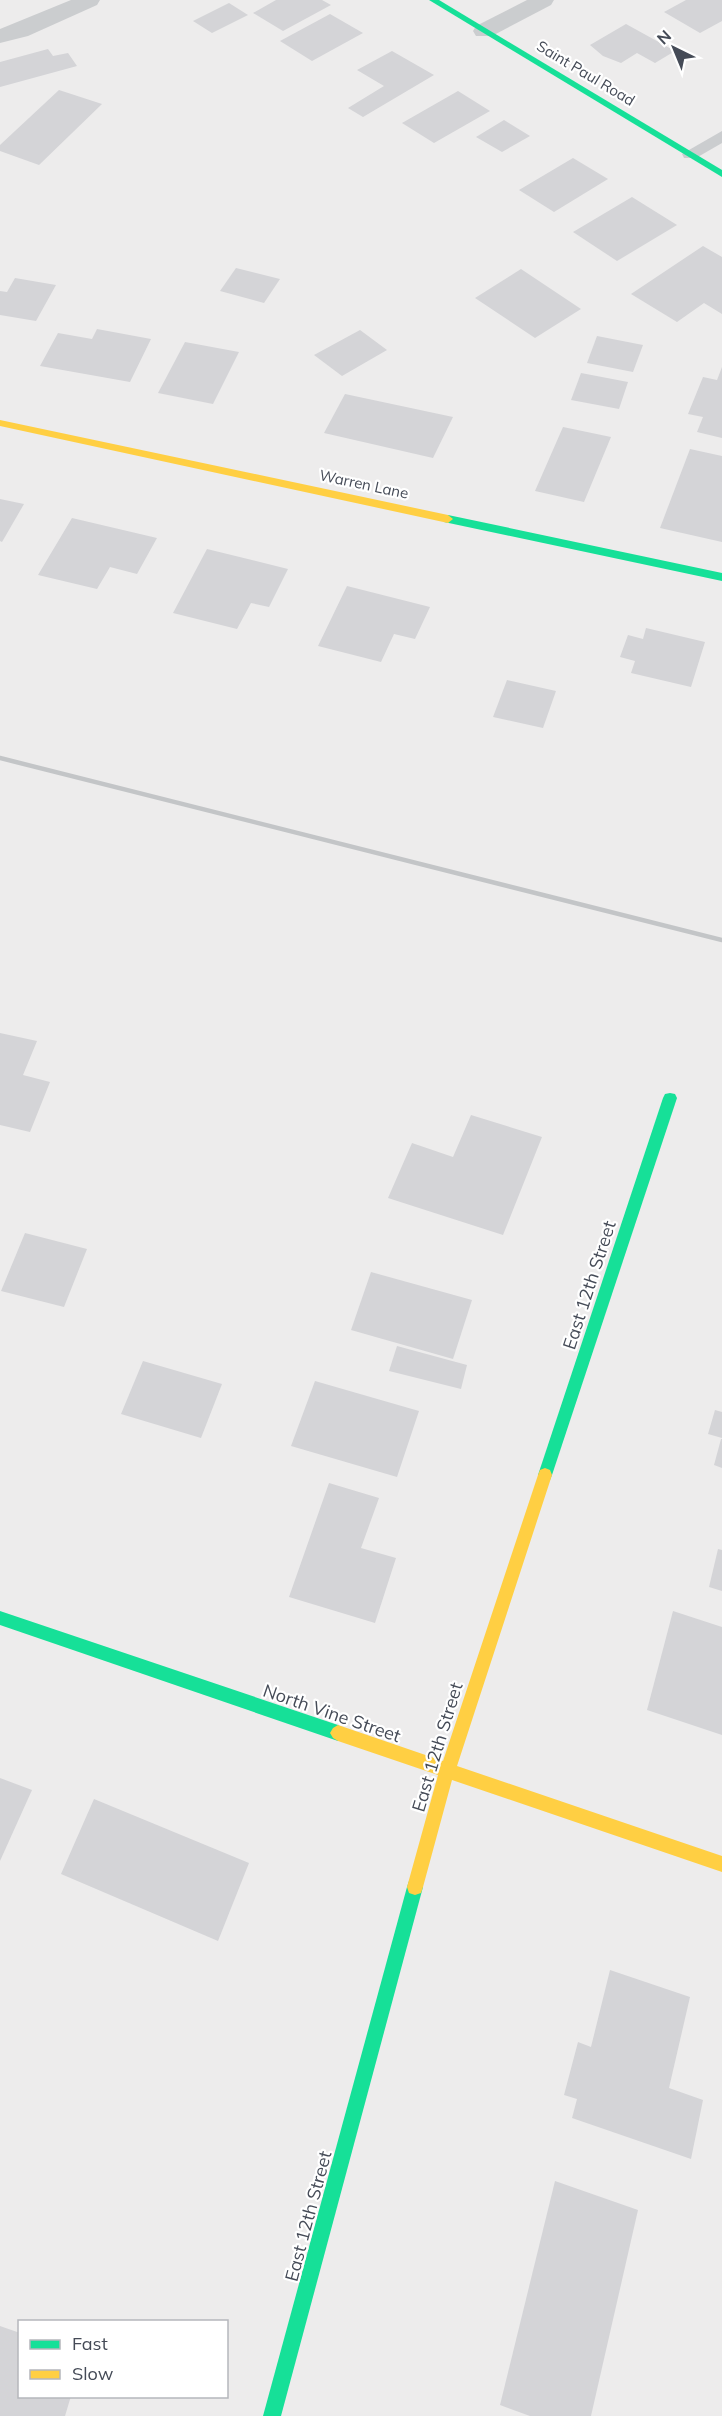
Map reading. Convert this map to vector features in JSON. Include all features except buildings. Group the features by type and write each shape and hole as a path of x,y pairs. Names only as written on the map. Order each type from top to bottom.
{"street":[{"path":"0,36 20,32 89,0"},
{"name":"Saint Paul Road","path":"433,0 722,174"},
{"path":"484,31 543,0"},
{"name":"Warren Lane","path":"0,423 722,577"},
{"name":"East 12th Street","path":"272,2416 447,1771 669,1098"},
{"name":"North Vine Street","path":"0,1618 722,1863"}],"lane":[{"path":"690,154 722,136"}],"railway":[{"path":"0,758 722,940"}],"traffic: fast":[{"path":"433,0 722,174"},
{"path":"448,519 722,577"},
{"path":"545,1475 670,1098"},
{"path":"0,1618 338,1733"},
{"path":"272,2416 415,1887"}],"traffic: slow":[{"path":"0,423 448,519"},
{"path":"415,1887 447,1771 545,1475"},
{"path":"338,1733 722,1864"}]}
